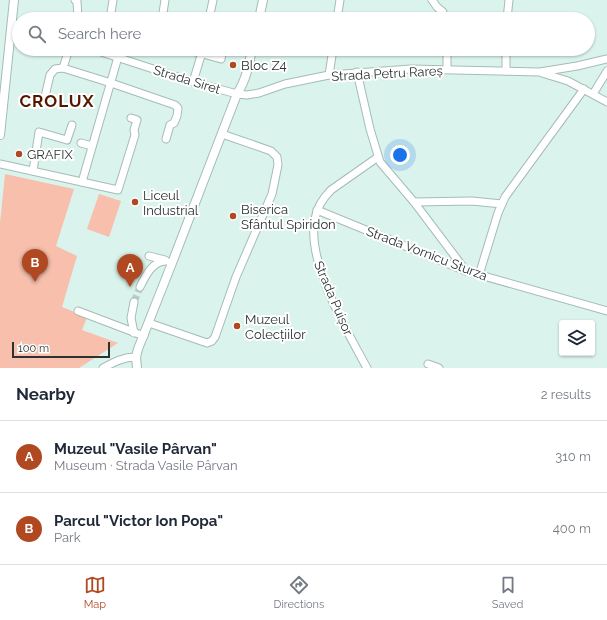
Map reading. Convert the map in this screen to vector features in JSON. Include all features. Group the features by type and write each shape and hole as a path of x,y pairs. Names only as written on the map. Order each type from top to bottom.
{"main road":[{"path":"13,0 14,12"},
{"path":"260,12 263,0"},
{"path":"0,135 12,52"},
{"path":"137,368 137,353 169,262 237,94 246,76 250,56"}],"street":[{"path":"76,0 77,12"},
{"path":"111,12 113,0"},
{"path":"163,12 165,0"},
{"path":"210,12 213,0"},
{"path":"338,12 340,0"},
{"path":"432,0 443,12"},
{"path":"508,12 509,0"},
{"path":"63,68 67,56"},
{"name":"Strada Siret","path":"115,56 193,82 237,94"},
{"path":"193,82 201,56"},
{"path":"214,56 221,59 222,56"},
{"path":"329,75 332,56"},
{"path":"446,56 447,70"},
{"path":"506,56 506,71"},
{"path":"82,182 118,57"},
{"path":"540,72 607,59"},
{"path":"44,101 50,75 55,70 63,68 175,105 178,108 177,116 174,123 170,124 166,139"},
{"name":"Strada Petru Rareș","path":"237,94 247,95 258,93 285,84 329,75 357,72 411,69 540,72"},
{"path":"593,94 607,71"},
{"path":"357,72 378,158 384,168 414,202 466,271"},
{"path":"540,72 568,81 607,102"},
{"path":"479,275 502,204 511,189 584,89"},
{"path":"0,164 118,190 135,135 134,130 136,120 131,118"},
{"path":"33,171 39,132 67,140 72,125"},
{"path":"149,322 207,343 212,341 215,337 236,277 272,194 278,165 277,157 271,151 222,134"},
{"path":"81,143 92,146"},
{"name":"Strada Puișor","path":"367,368 346,330 333,302 319,265 314,241 315,219 317,210 331,190 378,158"},
{"path":"414,202 472,201 502,204"},
{"name":"Strada Vornicu Sturza","path":"317,210 466,271 607,311"},
{"path":"149,256 169,262"},
{"path":"140,287 154,266 161,261 169,262"},
{"path":"134,302 131,318 134,332"},
{"path":"78,310 144,336"},
{"path":"103,368 119,359 137,353"},
{"path":"428,364 439,368"}],"shaded area":[{"path":"5,174 74,189 56,246 77,256 62,307 87,317 82,330 118,343 79,368 0,368 0,223"},
{"path":"99,194 121,201 109,237 87,229"}],"tunnel":[{"path":"134,302 140,287"}],"place":[{"name":"Bloc Z4","path":"233,65"},
{"name":"GRAFIX","path":"19,154"},
{"name":"Liceul Industrial","path":"135,202"},
{"name":"Biserica Sfântul Spiridon","path":"233,216"},
{"name":"Parcul \"Victor Ion Popa\"","path":"35,282"},
{"name":"Muzeul \"Vasile Pârvan\"","path":"130,287"},
{"name":"Muzeul Colecțiilor","path":"237,326"}],"district":[{"name":"CROLUX","path":"57,101"}]}
